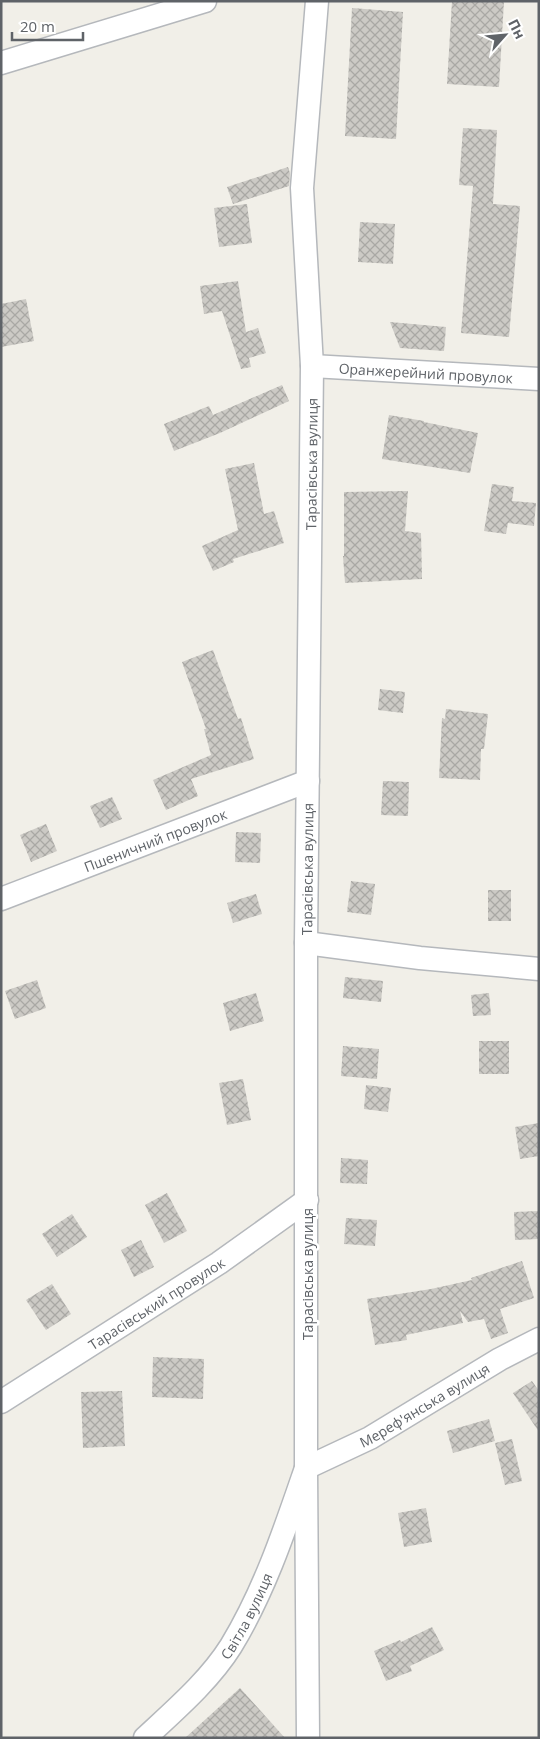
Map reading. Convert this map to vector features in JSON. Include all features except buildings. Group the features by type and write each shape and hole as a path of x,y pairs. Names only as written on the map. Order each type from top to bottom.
{"street":[{"path":"1,63 205,1"},
{"name":"Тарасівська вулиця","path":"308,1738 306,944 312,366 302,188 317,1"},
{"name":"Оранжерейний провулок","path":"312,366 539,379"},
{"name":"Пшеничний провулок","path":"1,899 308,781"},
{"path":"306,944 420,958 539,968"},
{"name":"Тарасівський провулок","path":"1,1402 219,1263 308,1200"},
{"name":"Мереф'янська вулиця","path":"306,1468 370,1438 500,1359 539,1339"},
{"name":"Світла вулиця","path":"145,1738 211,1673 230,1647 271,1568 306,1468"}]}
